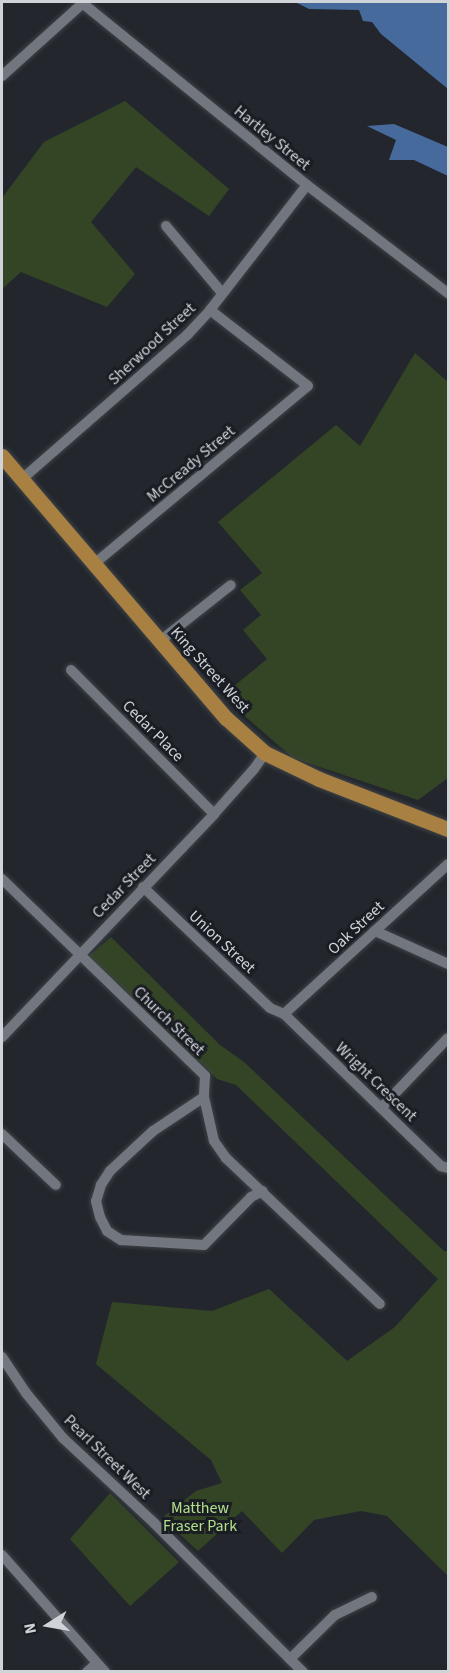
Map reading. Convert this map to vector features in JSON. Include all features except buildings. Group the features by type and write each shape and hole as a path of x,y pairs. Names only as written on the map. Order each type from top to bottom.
{"main road":[{"name":"King Street West","path":"2,456 226,718 265,753 319,779 448,829"}],"street":[{"path":"2,76 82,2"},
{"name":"Hartley Street","path":"82,2 307,185 448,292"},
{"name":"Sherwood Street","path":"22,479 172,348 210,310 307,185"},
{"path":"166,226 222,293"},
{"name":"McCready Street","path":"94,564 308,386 210,310"},
{"path":"160,641 231,585"},
{"name":"Cedar Place","path":"71,670 214,814"},
{"name":"Cedar Street","path":"2,1037 214,814 265,753"},
{"name":"Oak Street","path":"284,1014 448,864"},
{"name":"Church Street","path":"2,879 205,1076 204,1097 213,1141 226,1158 380,1304"},
{"name":"Union Street","path":"143,887 270,1008 284,1014"},
{"path":"375,931 448,964"},
{"name":"Wright Crescent","path":"284,1014 441,1166 448,1168"},
{"path":"382,1107 448,1038"},
{"path":"204,1097 153,1131 110,1171 101,1185 96,1201 107,1231 121,1240 204,1245 251,1197 263,1191"},
{"path":"2,1134 56,1185"},
{"name":"Pearl Street West","path":"2,1358 26,1393 63,1438 160,1528 303,1671"},
{"path":"2,1558 101,1667 87,1671"},
{"path":"290,1659 335,1615 372,1597"}],"green space":[{"path":"125,101 229,189 209,216 136,167 91,222 135,274 107,307 21,272 2,289 2,198 44,142"},
{"path":"415,353 448,382 448,778 418,800 293,758 222,696 267,659 243,630 261,615 240,590 262,573 218,522 336,425 360,446"},
{"name":"Matthew Fraser Park","path":"111,937 220,1045 244,1062 444,1251 448,1251 448,1576 387,1516 361,1511 314,1520 282,1553 242,1511 198,1551 162,1518 196,1491 222,1483 211,1460 96,1364 112,1302 212,1311 269,1289 347,1361 395,1327 438,1279 236,1085 217,1079 89,956"},
{"path":"110,1493 179,1562 130,1606 70,1539"}],"water":[{"path":"295,2 448,2 448,89 381,34 372,22 363,21 359,10 309,9"},
{"path":"394,124 448,147 448,176 414,160 389,160 396,140 367,126"}]}
